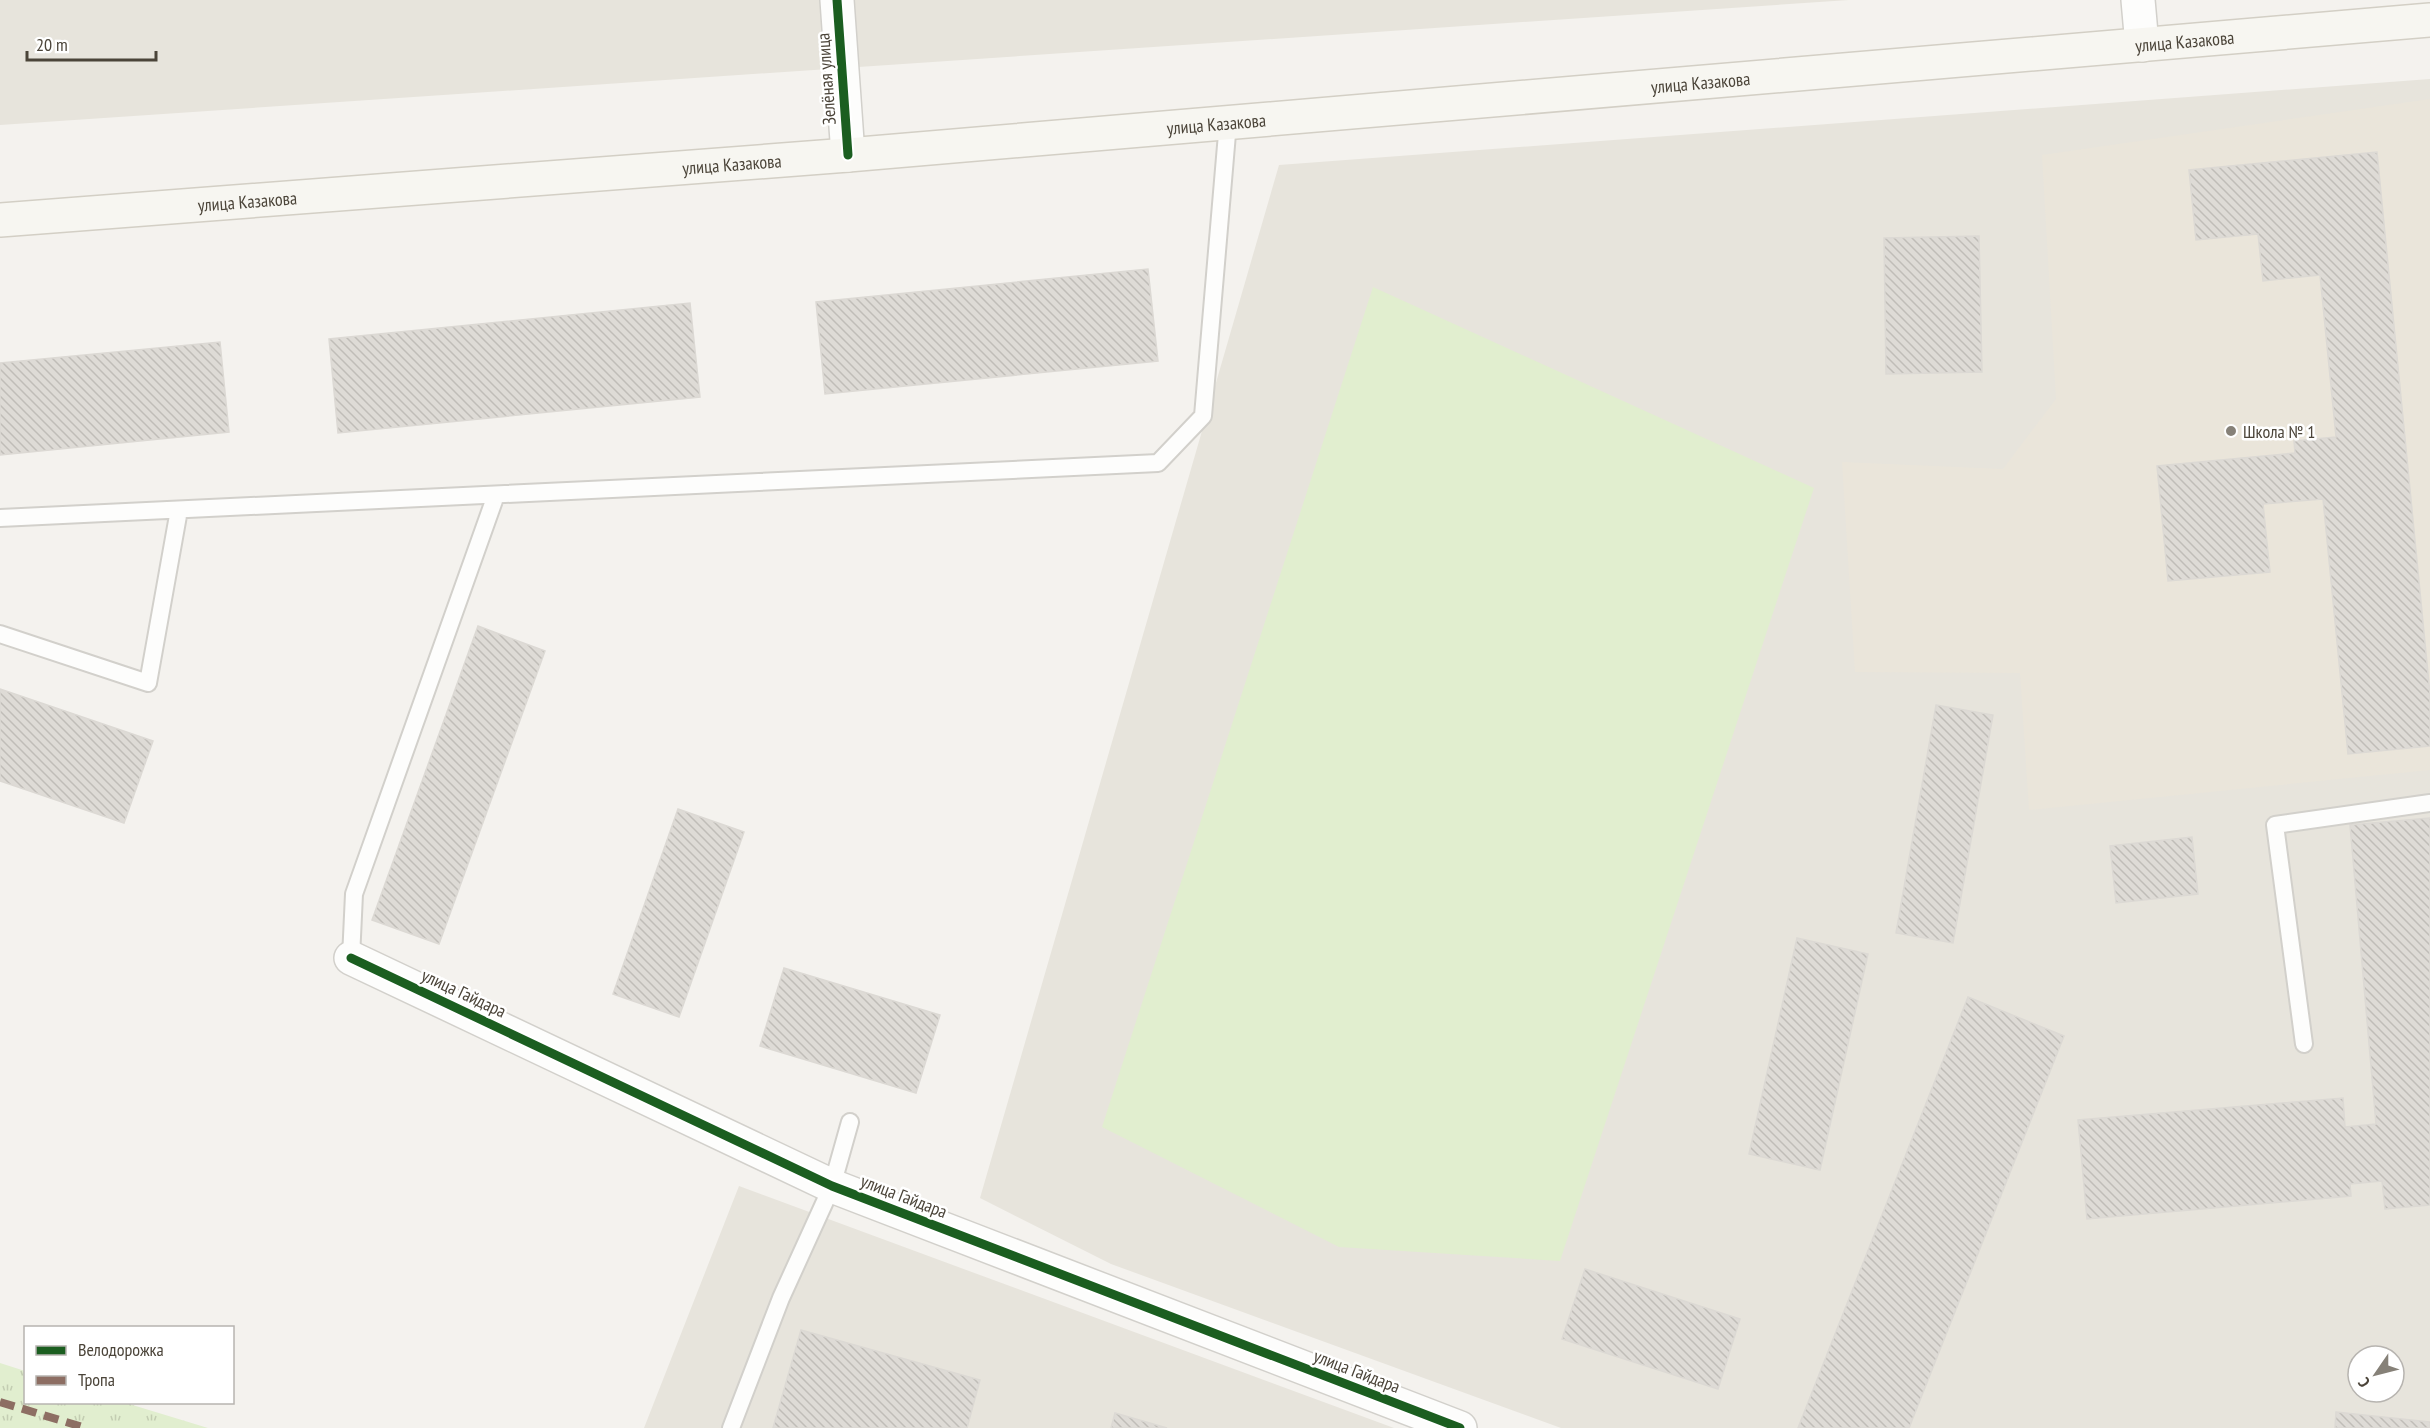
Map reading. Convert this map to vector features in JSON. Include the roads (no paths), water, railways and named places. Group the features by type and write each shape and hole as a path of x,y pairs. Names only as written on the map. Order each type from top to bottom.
{"main road":[{"name":"улица Казакова","path":"0,220 848,155 2430,20"}],"street":[{"name":"Зелёная улица","path":"837,0 848,155"},
{"path":"2138,0 2142,45"},
{"name":"улица Гайдара","path":"351,958 832,1186 1460,1428"}],"lane":[{"path":"0,518 1158,463 1203,416 1228,122"},
{"path":"351,958 354,894 496,495"},
{"path":"0,633 148,682 179,510"},
{"path":"2304,1044 2275,825 2430,803"},
{"path":"731,1428 781,1298 832,1186 850,1122"}],"place":[{"name":"Школа № 1","path":"2231,431"}]}
